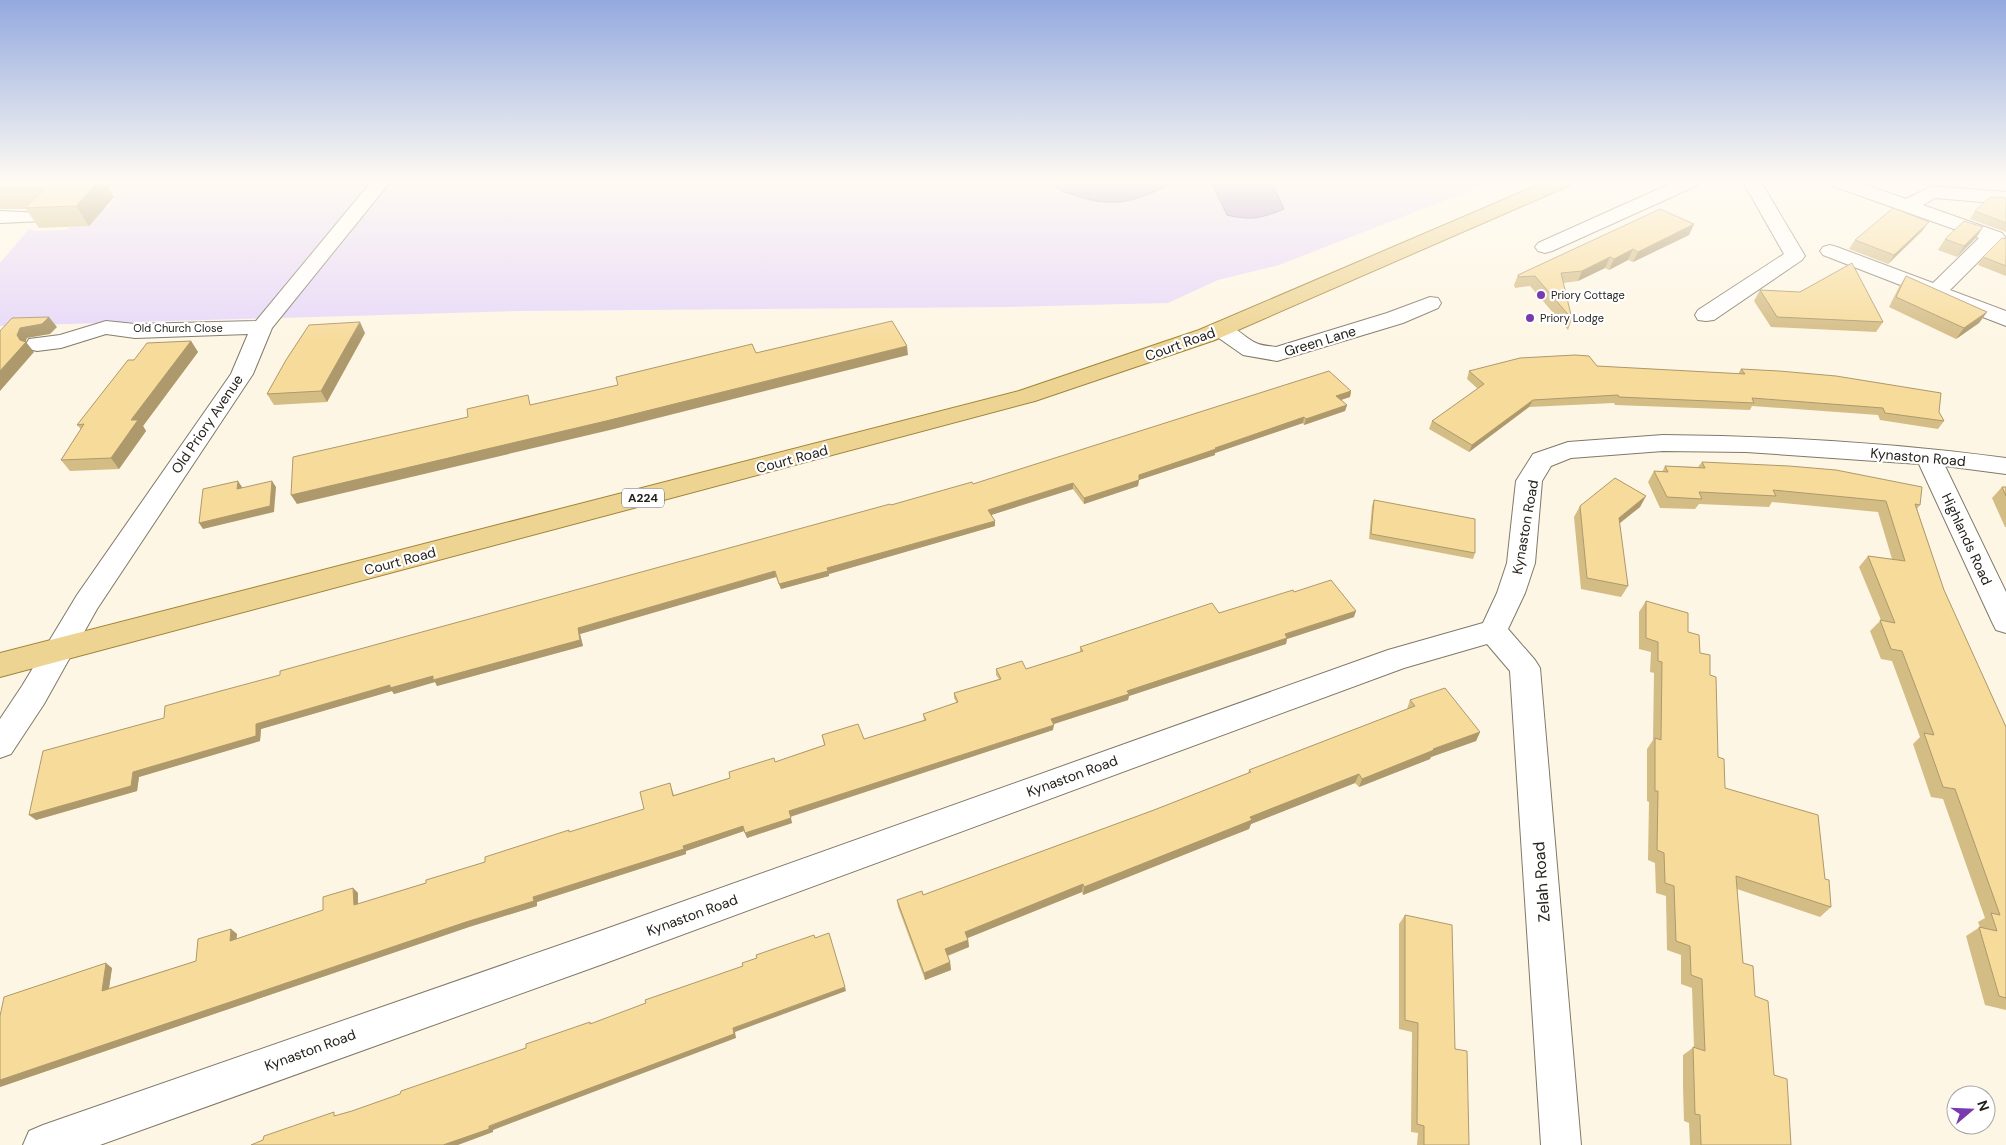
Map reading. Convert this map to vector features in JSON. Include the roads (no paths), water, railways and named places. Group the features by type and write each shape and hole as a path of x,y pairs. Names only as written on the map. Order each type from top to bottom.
{"main road":[{"name":"Court Road","path":"0,665 1027,396 1114,368 1221,329 1437,235"}],"street":[{"name":"Old Priory Avenue","path":"0,745 33,695 88,602 242,374 262,327 337,235"},
{"path":"1544,247 1570,235"},
{"path":"1706,315 1795,256 1783,235"},
{"path":"1936,292 1999,238"},
{"path":"1830,251 2006,319"},
{"name":"Green Lane","path":"1221,329 1251,350 1277,354 1401,316 1434,309"},
{"name":"Old Church Close","path":"37,344 62,341 98,328 117,326 135,331 262,327"},
{"name":"Kynaston Road","path":"43,1145 603,947 1398,658 1493,631 1511,593 1522,563 1529,481 1542,460 1568,450 1663,443 1746,444 1928,456 2006,466"},
{"name":"Highlands Road","path":"1928,456 2006,622"},
{"name":"Zelah Road","path":"1493,631 1525,668 1561,1145"}],"place":[{"name":"Priory Cottage","path":"1541,295"},
{"name":"Priory Lodge","path":"1530,318"}]}
